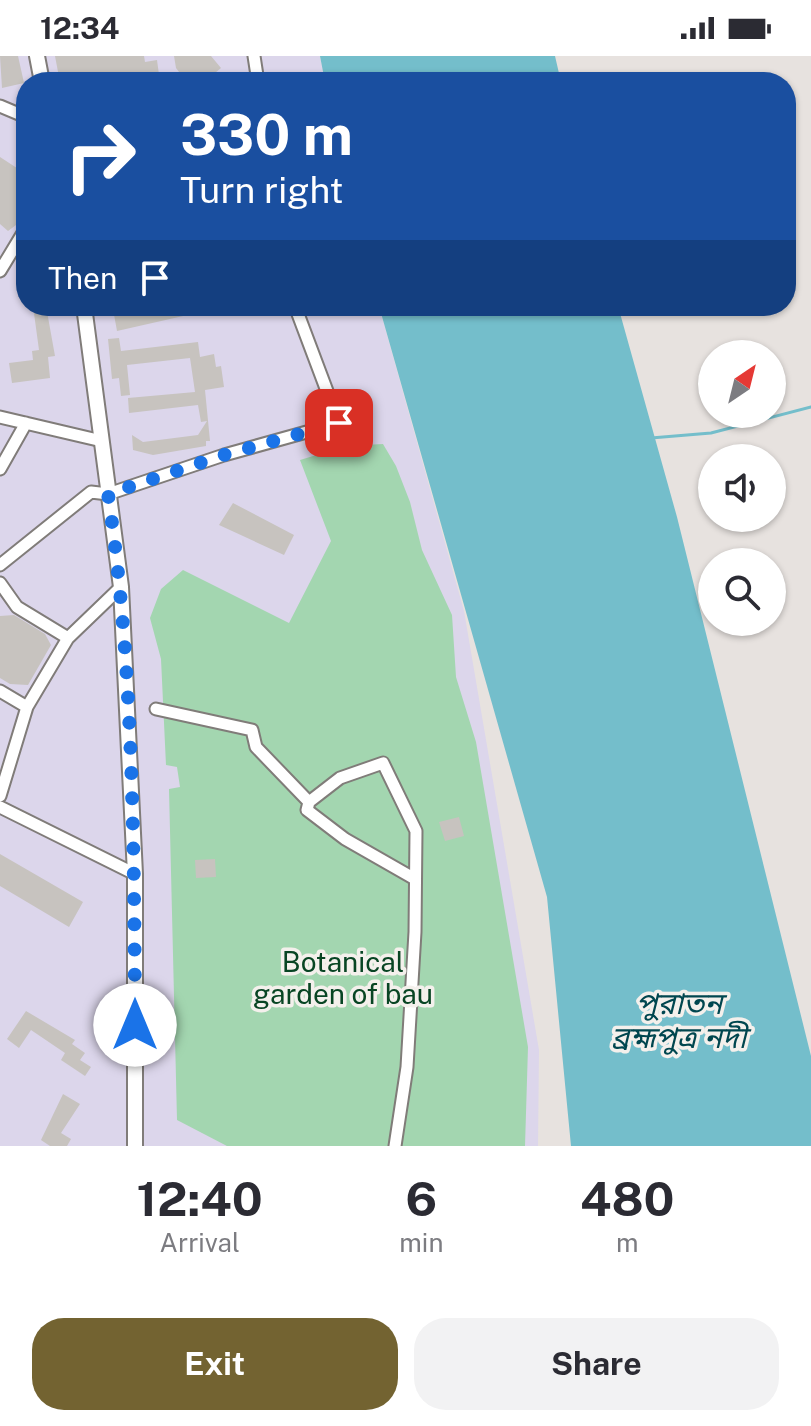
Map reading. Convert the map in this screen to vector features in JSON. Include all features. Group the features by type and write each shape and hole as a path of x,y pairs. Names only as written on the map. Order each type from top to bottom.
{"main road":[{"path":"85,316 121,587 135,874 135,1146"}],"street":[{"path":"0,271 16,245"},
{"path":"0,565 91,492 108,494 224,455 339,423 334,402 298,316"},
{"path":"0,417 102,441"},
{"path":"0,469 26,423"},
{"path":"0,583 17,607 68,638"},
{"path":"0,796 27,707 68,638 121,587"},
{"path":"0,691 27,707"},
{"path":"156,709 252,730 256,747 309,802"},
{"path":"395,1146 407,1067 415,879 416,831 383,763 340,778 309,802 307,810 345,839 415,879"},
{"path":"0,807 135,874"}],"shaded area":[{"path":"0,56 320,56 323,72 16,72 16,316 382,316 464,611 539,1050 538,1146 0,1146"}],"green space":[{"name":"Botanical garden of bau","path":"383,444 396,466 410,502 422,550 452,615 456,677 476,742 528,1047 525,1146 227,1146 177,1120 169,789 180,787 177,767 166,765 161,659 150,618 161,589 183,570 289,623 331,541 300,460 346,446"}],"water":[{"path":"320,56 555,56 559,72 323,72"},
{"name":"পুরাতন ব্রহ্মপুত্র নদী","path":"382,316 621,316 698,601 698,636 707,636 811,1056 811,1146 571,1146 547,897"}],"building":[{"path":"0,56 18,56 22,72 16,72 16,85 2,88"},
{"path":"55,56 144,56 145,62 157,60 159,72 58,72"},
{"path":"174,56 211,56 221,68 216,72 179,72"},
{"path":"0,157 16,167 16,225 8,231 0,224"},
{"path":"34,316 48,316 55,356 48,357 50,378 12,383 9,363 33,360 32,351 39,350"},
{"path":"114,316 183,316 117,331"},
{"path":"119,338 121,351 198,342 200,357 214,354 216,367 221,366 224,387 205,390 210,441 206,441 206,446 153,455 133,450 132,435 143,442 198,435 207,421 201,422 198,405 129,413 128,398 195,392 190,358 127,365 130,395 121,396 119,378 112,379 108,339"},
{"path":"233,503 294,535 284,555 219,525"},
{"path":"14,615 45,634 51,645 28,685 10,684 0,678 0,616"},
{"path":"459,817 464,836 445,841 439,822"},
{"path":"0,854 83,902 69,927 0,886"},
{"path":"215,859 216,877 196,878 195,860"},
{"path":"26,1011 75,1040 72,1044 85,1053 80,1060 91,1067 85,1076 61,1060 65,1053 31,1030 19,1048 7,1039"},
{"path":"63,1094 80,1104 61,1133 71,1139 67,1146 50,1146 41,1140"}],"waterway":[{"path":"651,438 711,433 811,407"}],"route":[{"path":"135,1025 135,874 121,587 108,494 224,455 339,423"}]}
